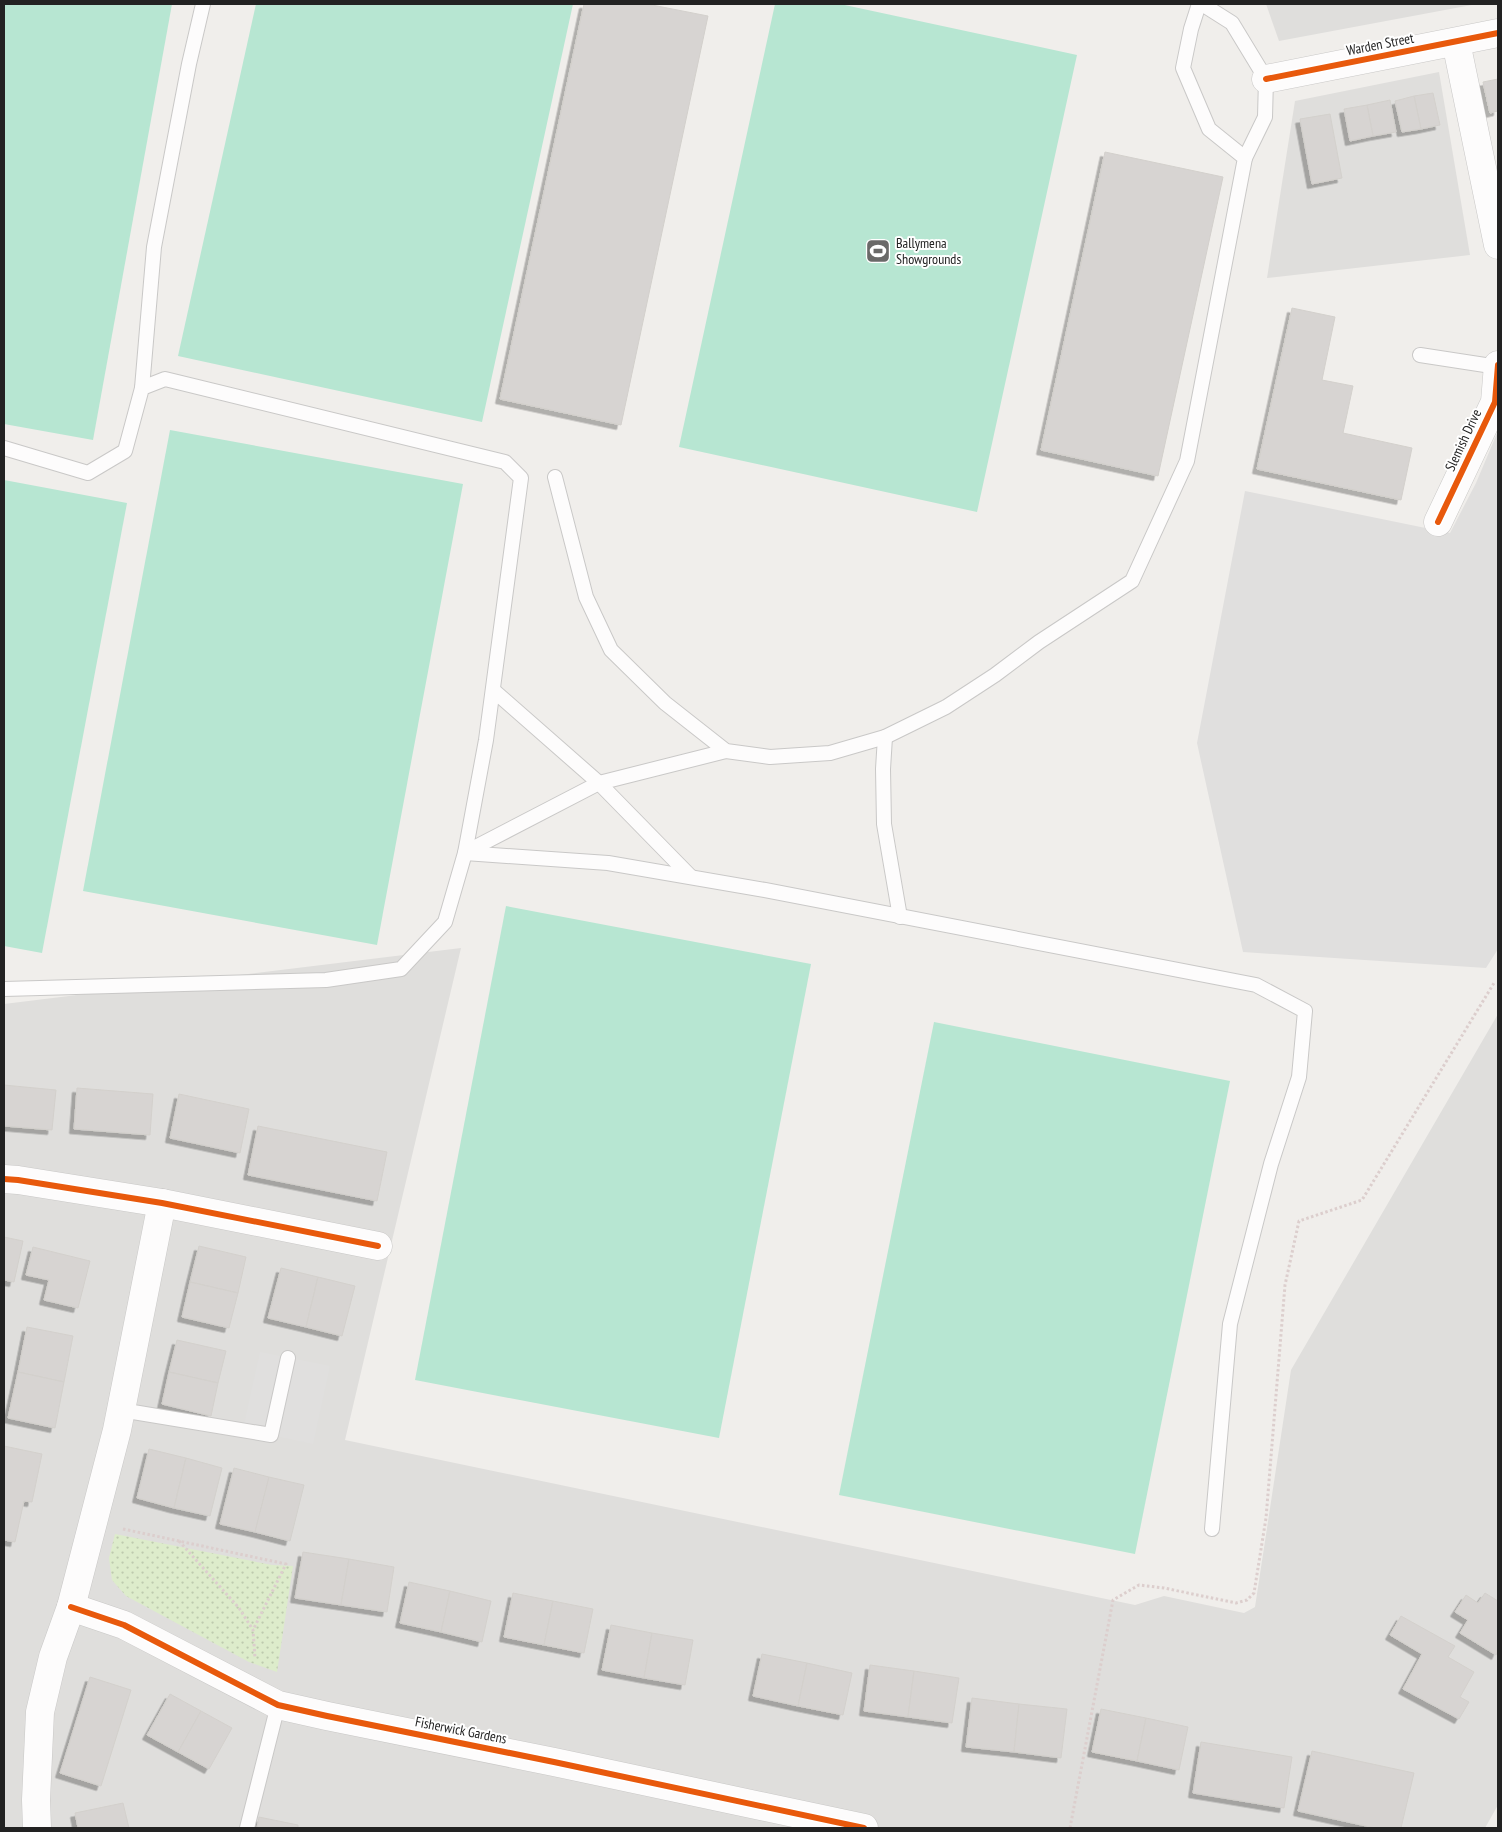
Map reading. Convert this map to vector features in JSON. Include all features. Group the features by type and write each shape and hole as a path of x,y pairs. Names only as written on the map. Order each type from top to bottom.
{"street":[{"name":"Warden Street","path":"1266,79 1498,33"},
{"path":"1456,42 1498,245"},
{"name":"Slemish Drive","path":"1438,522 1495,402 1498,366"},
{"path":"4,1180 18,1180 162,1203 378,1246"},
{"path":"37,1828 36,1800 40,1712 53,1658 70,1607 93,1523 121,1410 162,1203"},
{"name":"Fisherwick Gardens","path":"70,1607 124,1625 268,1700 327,1716 864,1828"}],"lane":[{"path":"4,448 88,473 125,451 142,388 154,247 189,64 203,4"},
{"path":"465,853 599,783 726,751 770,757 830,753 885,737 946,707 995,675 1055,631 1132,581 1187,460 1245,158 1265,117 1266,79 1232,23 1200,4 1191,30 1183,68 1209,129 1245,158"},
{"path":"1420,355 1498,366"},
{"path":"4,989 326,980 401,969 445,922 465,853 486,740 521,478 505,462 165,379 142,388"},
{"path":"555,477 586,597 611,650 665,703 726,751"},
{"path":"493,690 599,783 692,877"},
{"path":"885,737 883,769 884,824 900,917"},
{"path":"465,853 608,863 692,877 1256,985 1304,1011 1299,1077 1271,1164 1230,1324 1212,1529"},
{"path":"121,1410 270,1435 288,1358"},
{"path":"247,1828 268,1700"}],"path":[{"path":"1070,1828 1113,1600 1139,1585 1164,1588 1236,1603 1247,1600 1254,1593 1266,1518 1285,1285 1299,1221 1362,1200 1494,983"},
{"path":"93,1523 286,1564 253,1630"},
{"path":"179,1541 239,1608 253,1630 268,1700"}],"shaded area":[{"path":"1266,4 1477,4 1279,41"},
{"path":"1439,72 1470,255 1267,278 1295,101"},
{"path":"1498,431 1498,949 1486,968 1243,952 1197,743 1245,491 1450,533 1476,483"},
{"path":"461,948 345,1440 1135,1605 1164,1596 1244,1613 1255,1607 1291,1370 1498,1014 1498,1805 1485,1828 4,1828 4,1004"},
{"path":"260,1352 330,1366 313,1444 243,1429"}],"green space":[{"path":"4,4 172,4 93,440 4,424"},
{"path":"256,4 573,4 482,422 178,356"},
{"name":"Ballymena Showgrounds","path":"775,4 840,4 1077,55 977,512 679,447"},
{"path":"170,430 463,484 377,945 83,891"},
{"path":"4,480 127,503 42,953 4,946"},
{"path":"506,906 811,964 719,1438 415,1380"},
{"path":"934,1022 1230,1081 1135,1554 839,1495"},
{"path":"115,1534 272,1565 293,1566 277,1672 249,1662 126,1596 112,1580 109,1558"}],"building":[{"path":"584,4 647,4 708,16 621,425 500,399"},
{"path":"1498,79 1498,111 1490,113 1483,82"},
{"path":"1433,93 1440,125 1421,129 1414,96"},
{"path":"1414,96 1421,129 1402,132 1395,101"},
{"path":"1390,100 1396,132 1373,136 1367,105"},
{"path":"1367,105 1373,136 1350,141 1344,109"},
{"path":"1330,114 1342,178 1312,184 1300,119"},
{"path":"1105,152 1223,177 1158,476 1041,450"},
{"path":"1292,308 1335,317 1322,380 1353,386 1343,433 1412,448 1401,500 1257,469"},
{"path":"4,1085 56,1090 52,1130 4,1126"},
{"path":"77,1088 153,1094 150,1135 74,1129"},
{"path":"179,1094 249,1109 240,1153 170,1138"},
{"path":"258,1126 387,1152 377,1201 248,1175"},
{"path":"4,1237 23,1241 14,1282 4,1280"},
{"path":"199,1246 246,1257 238,1293 190,1282"},
{"path":"33,1247 90,1261 78,1308 44,1300 49,1280 26,1275"},
{"path":"281,1268 318,1277 306,1327 268,1318"},
{"path":"318,1277 355,1286 342,1336 306,1327"},
{"path":"190,1282 238,1293 229,1328 182,1317"},
{"path":"27,1327 73,1336 64,1382 18,1372"},
{"path":"177,1340 226,1351 218,1383 169,1372"},
{"path":"18,1372 64,1382 55,1428 8,1418"},
{"path":"169,1372 218,1383 211,1416 162,1404"},
{"path":"4,1446 42,1454 32,1502 24,1501 15,1542 4,1540"},
{"path":"149,1449 186,1458 174,1508 137,1498"},
{"path":"186,1458 222,1468 210,1516 174,1508"},
{"path":"234,1468 269,1477 255,1532 220,1524"},
{"path":"269,1477 304,1485 290,1541 255,1532"},
{"path":"303,1552 349,1559 341,1605 295,1598"},
{"path":"349,1559 394,1567 387,1612 341,1605"},
{"path":"409,1582 450,1591 441,1632 400,1623"},
{"path":"450,1591 491,1601 482,1642 441,1632"},
{"path":"513,1593 553,1601 544,1645 504,1637"},
{"path":"1485,1593 1498,1601 1498,1651 1496,1655 1460,1633 1468,1620 1455,1612 1466,1595 1478,1603"},
{"path":"553,1601 593,1609 584,1653 544,1645"},
{"path":"1401,1616 1455,1646 1448,1657 1474,1672 1460,1697 1469,1702 1459,1719 1403,1689 1422,1654 1390,1635"},
{"path":"611,1625 652,1633 644,1678 602,1670"},
{"path":"652,1633 693,1640 685,1685 644,1678"},
{"path":"762,1654 807,1663 798,1706 753,1696"},
{"path":"807,1663 852,1673 843,1715 798,1706"},
{"path":"870,1665 914,1671 908,1717 864,1711"},
{"path":"914,1671 959,1678 952,1723 908,1717"},
{"path":"90,1677 131,1690 101,1786 60,1773"},
{"path":"170,1694 201,1711 178,1752 147,1735"},
{"path":"972,1698 1019,1704 1014,1752 966,1747"},
{"path":"1019,1704 1067,1709 1061,1758 1014,1752"},
{"path":"1101,1709 1146,1718 1137,1761 1092,1752"},
{"path":"201,1711 232,1728 209,1769 178,1752"},
{"path":"1146,1718 1188,1727 1179,1770 1137,1761"},
{"path":"1201,1742 1292,1757 1284,1808 1193,1793"},
{"path":"1312,1751 1414,1773 1401,1828 1375,1828 1298,1811"},
{"path":"123,1803 129,1828 78,1828 75,1813"},
{"path":"259,1817 298,1825 298,1828 257,1828"}],"cycle path":[{"path":"1266,79 1498,33"},
{"path":"1438,522 1495,402 1498,365"},
{"path":"4,1179 162,1203 378,1246"},
{"path":"71,1607 124,1625 278,1705 864,1828"}],"place":[{"name":"Ballymena Showgrounds","path":"878,251"}]}
